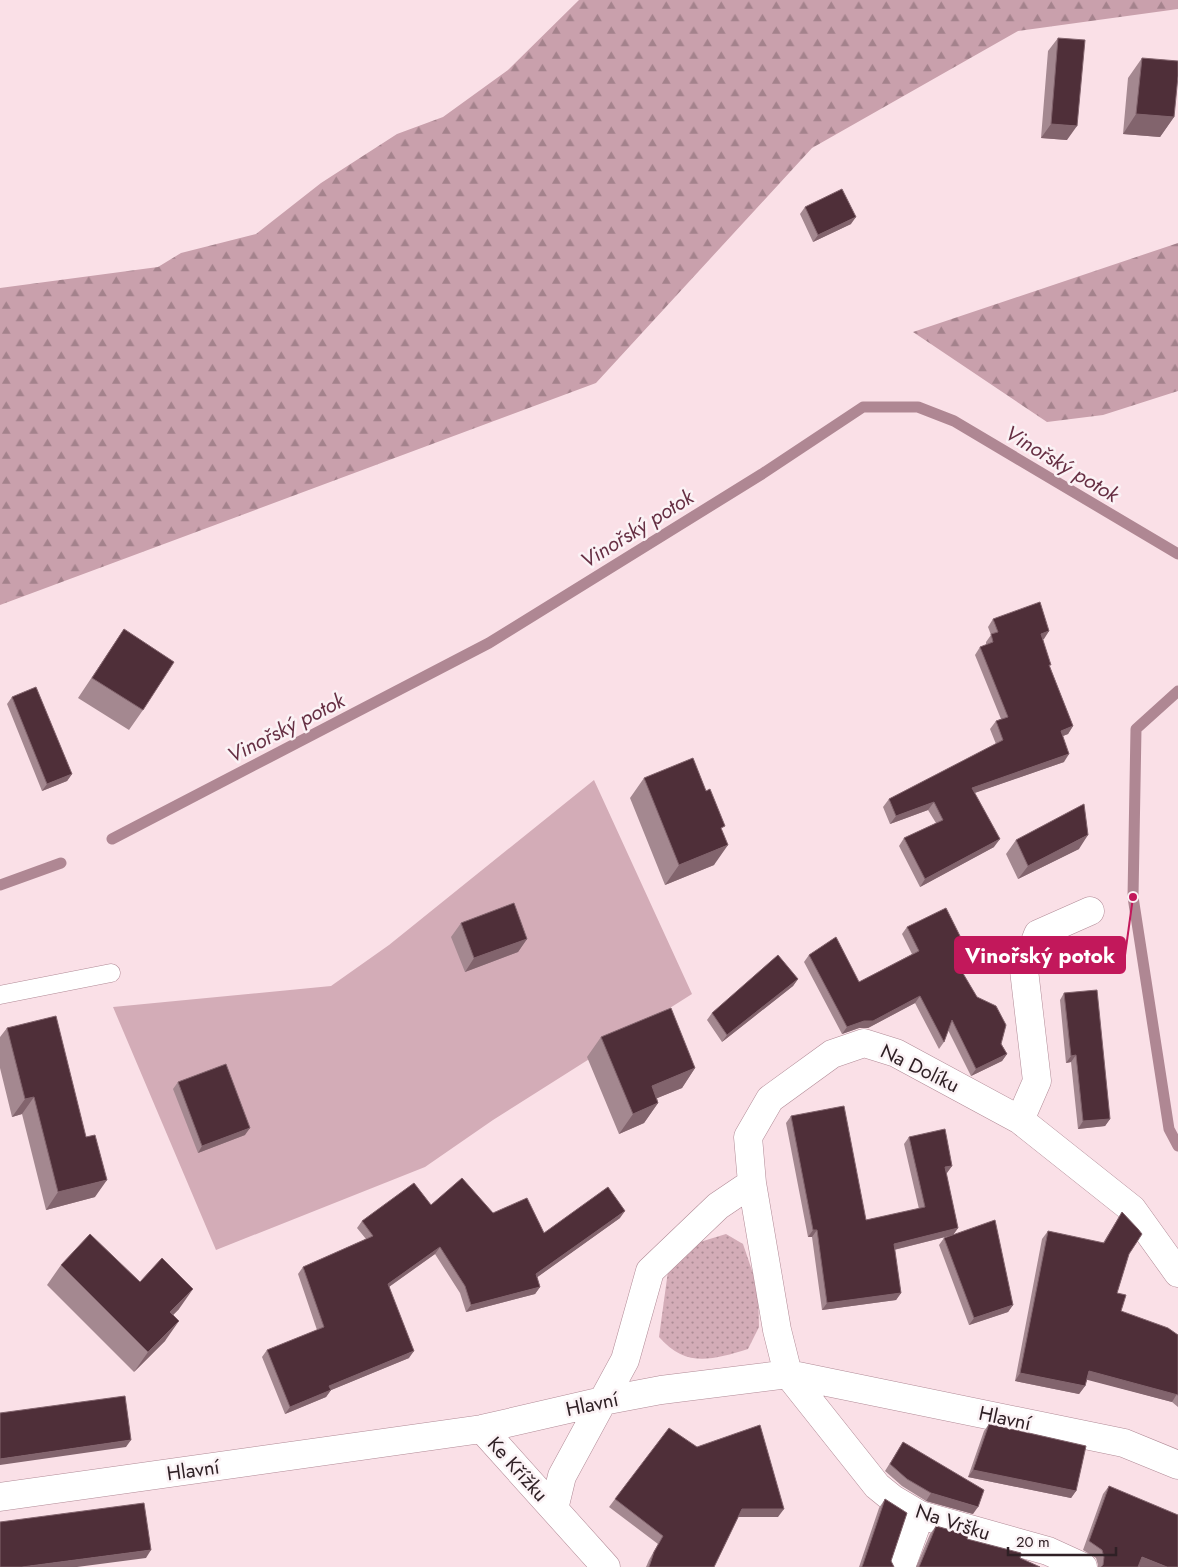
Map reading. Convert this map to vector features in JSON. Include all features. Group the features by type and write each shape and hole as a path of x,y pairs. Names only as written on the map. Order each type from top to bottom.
{"street":[{"path":"1020,1120 1038,1081 1024,970 1038,934 1090,911"},
{"name":"Na Dolíku","path":"788,1374 777,1330 752,1183 748,1137 770,1099 832,1054 864,1043 896,1053 1020,1120 1132,1209 1178,1273"},
{"path":"603,1401 625,1360 650,1270 718,1206 752,1183"},
{"name":"Hlavní","path":"0,1497 482,1429 603,1401 661,1390 788,1374 1124,1443 1178,1465"},
{"name":"Na Vršku","path":"788,1374 877,1486 893,1499 920,1515 1048,1551 1083,1567"},
{"name":"Ke Křížku","path":"554,1509 562,1476 603,1401"},
{"name":"Ke Křížku","path":"482,1429 606,1567"},
{"path":"901,1567 920,1515"}],"lane":[{"path":"0,995 111,973"}],"shaded area":[{"path":"594,780 692,994 493,1120 425,1167 216,1250 113,1007 331,986 389,945"},
{"path":"726,1234 743,1244 758,1288 759,1327 748,1349 723,1356 700,1359 679,1354 659,1337 668,1271 700,1242"}],"green space":[{"path":"579,0 1178,0 1178,9 1018,31 812,148 596,383 0,605 0,288 158,267 181,253 256,234 321,183 397,134 443,117 508,70"},
{"path":"1178,243 1178,391 1103,415 1047,422 913,332"}],"building":[{"path":"1058,38 1085,40 1077,126 1051,124"},
{"path":"1142,58 1178,61 1174,117 1136,114"},
{"path":"842,189 856,217 818,235 805,207"},
{"path":"1040,602 1049,631 1041,634 1051,665 1049,665 1073,726 1061,731 1069,754 972,788 1000,839 925,879 904,838 943,820 934,802 896,816 889,799 1003,740 996,721 1008,717 980,647 993,642 991,634 998,632 993,619"},
{"path":"124,629 174,662 143,710 92,678"},
{"path":"36,687 72,774 47,784 12,697"},
{"path":"693,758 706,791 710,789 725,826 721,828 728,845 679,865 644,778"},
{"path":"1084,804 1088,835 1028,866 1016,840"},
{"path":"514,903 527,939 474,958 461,923"},
{"path":"946,908 971,958 958,965 977,997 996,1006 1006,1025 1001,1044 1007,1054 976,1069 952,1020 944,1042 920,996 873,1021 864,1021 847,1027 809,955 836,937 859,982 919,951 907,927"},
{"path":"778,955 798,979 727,1035 712,1013"},
{"path":"1097,990 1110,1119 1083,1121 1076,1055 1071,1056 1064,993"},
{"path":"671,1008 695,1068 652,1086 658,1103 633,1114 601,1037"},
{"path":"56,1016 86,1137 95,1135 107,1180 58,1192 34,1097 25,1099 7,1028"},
{"path":"226,1064 250,1128 202,1146 178,1082"},
{"path":"844,1106 866,1220 925,1207 909,1137 945,1129 952,1166 945,1167 958,1228 894,1244 901,1293 827,1303 817,1230 813,1230 791,1116"},
{"path":"462,1178 493,1213 527,1198 544,1233 608,1187 625,1211 536,1274 540,1287 471,1305 465,1286 440,1247 388,1284 414,1351 329,1386 331,1390 290,1407 267,1350 324,1327 303,1267 373,1236 362,1221 414,1183 431,1205"},
{"path":"1122,1212 1142,1234 1129,1254 1117,1293 1126,1295 1121,1311 1168,1328 1178,1335 1178,1395 1089,1371 1085,1386 1020,1373 1048,1231 1104,1243"},
{"path":"995,1220 1013,1305 974,1318 944,1238"},
{"path":"90,1234 140,1282 162,1258 193,1289 170,1312 179,1321 148,1352 61,1265"},
{"path":"125,1396 131,1440 0,1459 0,1413"},
{"path":"989,1424 1086,1446 1076,1491 973,1470"},
{"path":"760,1425 784,1509 742,1509 714,1567 649,1567 654,1552 663,1536 615,1499 669,1428 697,1447"},
{"path":"903,1442 984,1490 978,1507 931,1493 907,1479 890,1464"},
{"path":"1109,1486 1178,1515 1178,1567 1167,1567 1142,1557 1138,1567 1101,1567 1104,1557 1102,1550 1089,1541"},
{"path":"885,1499 907,1513 891,1561 894,1567 862,1567"},
{"path":"144,1503 151,1550 22,1567 0,1567 0,1522"},
{"path":"936,1526 968,1535 967,1539 1021,1553 1020,1558 1040,1567 919,1567"}],"waterway":[{"name":"Vinořský potok","path":"112,839 489,643 762,474 863,407 918,407 954,421 1178,554"},
{"name":"Vinořský potok","path":"1178,691 1136,729 1133,897 1169,1129 1178,1146"},
{"name":"Vinořský potok","path":"0,885 61,863"}],"place":[{"name":"Vinořský potok","path":"1133,897"}]}
